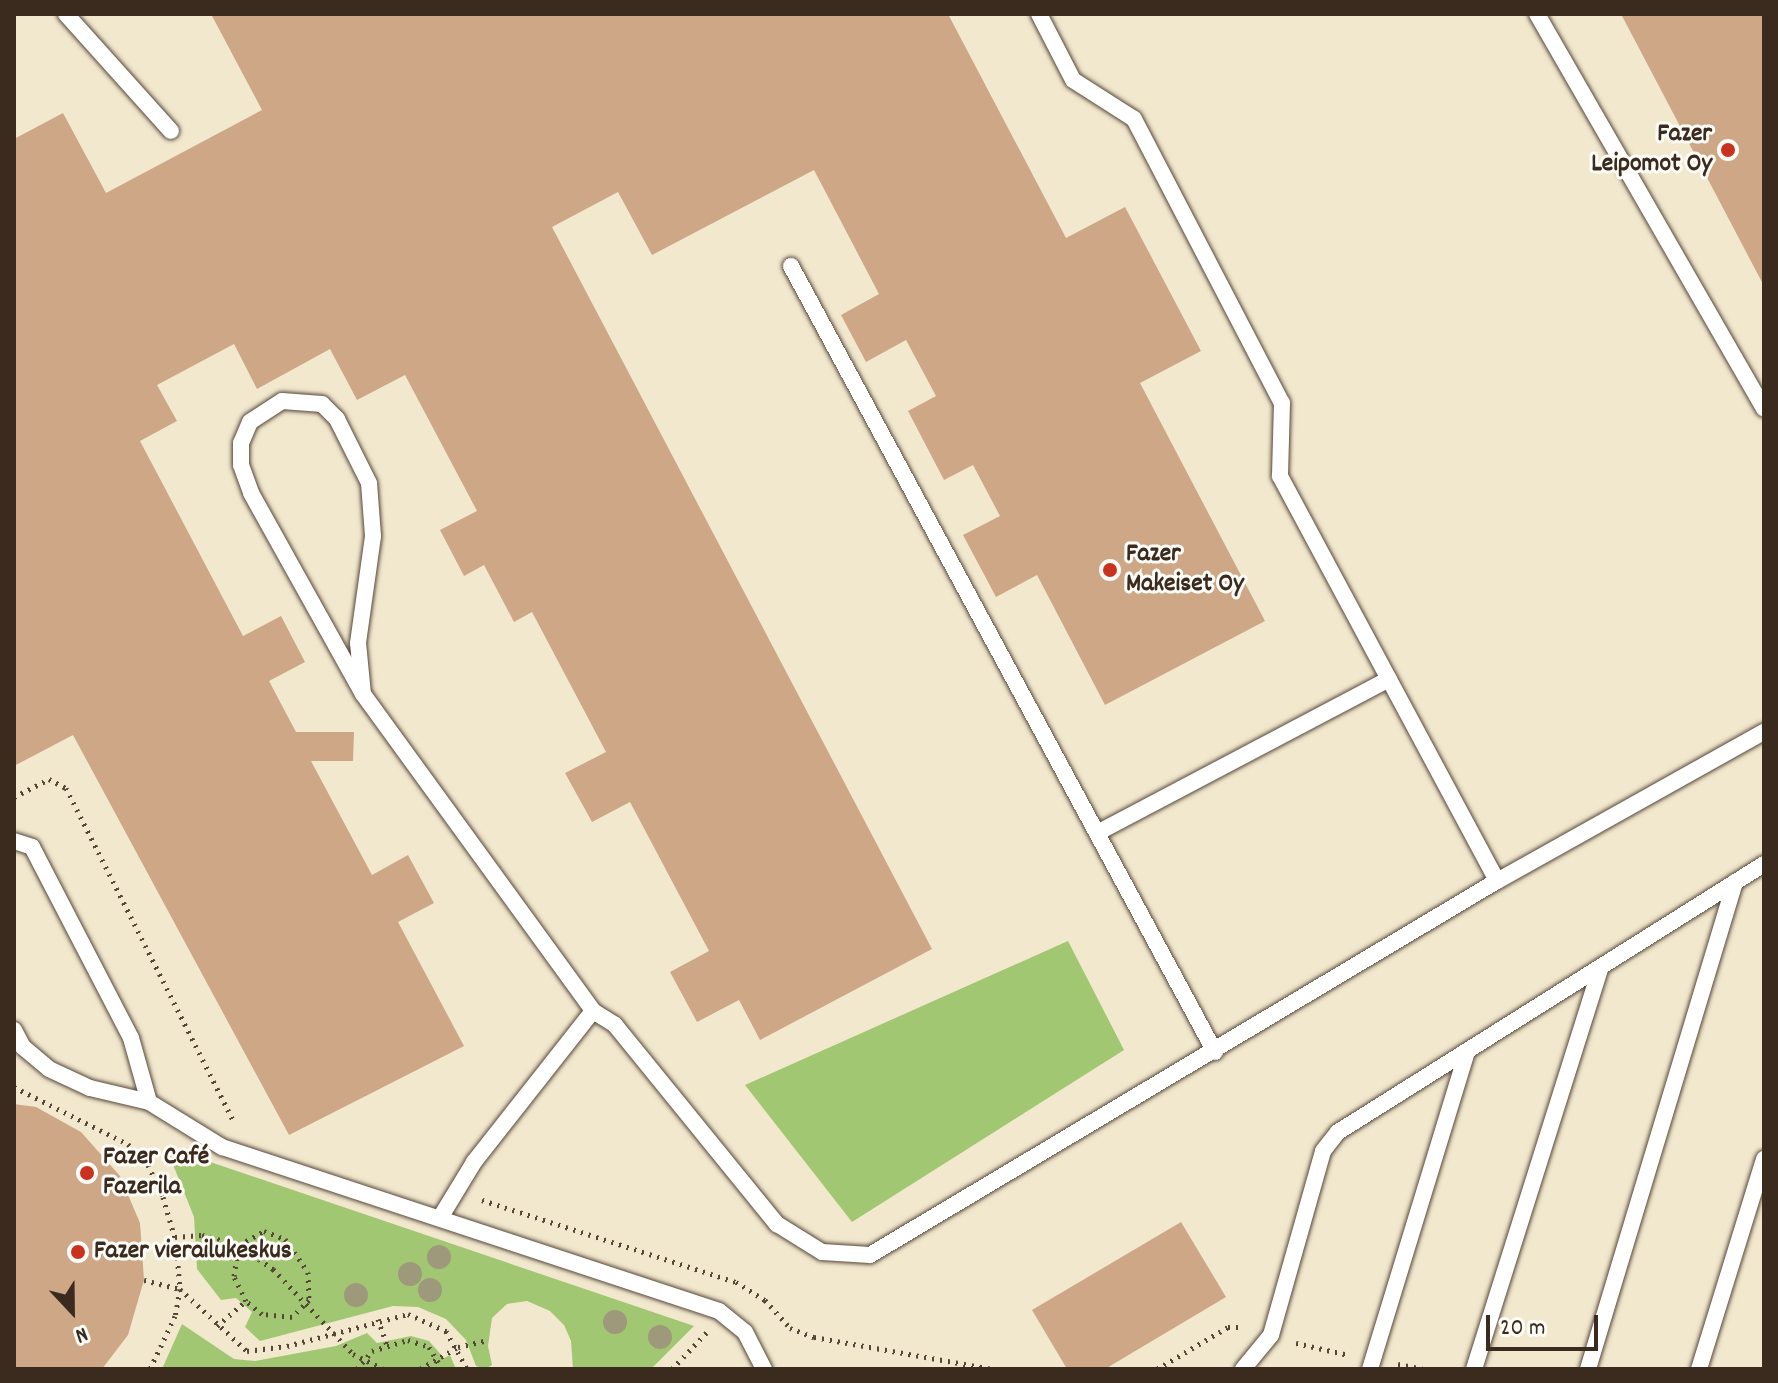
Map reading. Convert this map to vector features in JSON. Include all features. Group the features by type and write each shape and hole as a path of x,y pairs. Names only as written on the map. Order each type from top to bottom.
{"lane":[{"path":"66,14 171,131"},
{"path":"1039,14 1073,80 1134,119 1282,403 1280,476 1497,881"},
{"path":"1537,14 1764,408"},
{"path":"791,266 1215,1052"},
{"path":"363,694 358,643 373,536 369,483 352,442 329,411 301,399 282,401 250,422 241,443 241,465 258,506 363,694 593,1011 615,1025 777,1224 822,1252 870,1255 1497,881 1764,732"},
{"path":"1097,833 1389,679"},
{"path":"14,841 32,847 124,1025 149,1102"},
{"path":"1249,1368 1271,1335 1323,1151 1338,1132 1764,864"},
{"path":"1588,1369 1735,882"},
{"path":"1474,1369 1601,967"},
{"path":"440,1218 456,1192 593,1011"},
{"path":"14,1030 23,1047 49,1069 90,1088 149,1102 222,1147 719,1311 745,1332 764,1369"},
{"path":"1370,1369 1467,1051"},
{"path":"1699,1369 1764,1159"}],"path":[{"path":"14,797 49,779 66,788 197,1043 223,1106 245,1127"},
{"path":"14,1087 128,1144 148,1165 175,1237 180,1289 175,1316 150,1369"},
{"path":"456,1192 736,1282 765,1300 790,1328 814,1337 992,1369"},
{"path":"259,1231 285,1239 308,1272 307,1306 284,1319 262,1314 246,1301 234,1276 239,1245 259,1231"},
{"path":"175,1237 202,1235 239,1245 273,1269 362,1360 384,1369"},
{"path":"144,1280 180,1289 247,1351 408,1314 428,1319 458,1347 467,1369"},
{"path":"672,1369 687,1358 736,1282"},
{"path":"217,1326 246,1301"},
{"path":"378,1319 387,1345"},
{"path":"420,1369 458,1347 488,1340"},
{"path":"357,1369 362,1360 387,1345 416,1342 439,1359 442,1369"}],"green space":[{"path":"1068,941 1124,1050 852,1222 745,1085"},
{"path":"166,1147 694,1326 651,1369 573,1369 571,1341 564,1325 550,1311 527,1301 507,1304 492,1318 488,1346 492,1365 485,1369 476,1366 466,1340 446,1319 418,1307 393,1306 260,1341 245,1327 252,1312 236,1298 221,1300 197,1269 194,1217"},
{"path":"182,1324 234,1359 255,1361 336,1346 367,1333 377,1343 411,1336 429,1341 444,1358 450,1355 456,1369 162,1369"}],"building":[{"name":"Fazer Makeiset Oy","path":"211,14 948,14 1066,238 1125,207 1201,351 1140,383 1265,621 1105,705 1037,575 996,597 963,535 1000,516 973,465 944,480 908,411 936,396 906,340 866,362 841,315 879,294 814,170 652,255 618,192 552,227 932,949 760,1040 739,1000 697,1022 670,972 709,951 630,802 592,822 565,773 606,752 532,612 514,622 484,565 464,576 440,530 477,511 405,375 357,400 330,349 257,389 234,344 157,385 177,421 140,441 243,636 281,616 305,662 269,681 296,732 354,732 353,761 311,761 372,875 408,855 434,903 398,922 464,1046 289,1135 73,735 14,766 14,139 63,113 106,193 262,110"},
{"name":"Fazer Leipomot Oy","path":"1621,14 1764,14 1764,286"},
{"name":"Fazer vierailukeskus","path":"14,1104 36,1107 81,1132 120,1176 140,1223 144,1280 128,1335 102,1369 14,1369"},
{"path":"1181,1222 1226,1297 1105,1369 1067,1369 1032,1310"}],"place":[{"name":"Fazer Leipomot Oy","path":"1728,150"},
{"name":"Fazer Makeiset Oy","path":"1110,570"},
{"name":"Fazer Café Fazerila","path":"87,1173"},
{"name":"Fazer vierailukeskus","path":"78,1252"}]}
